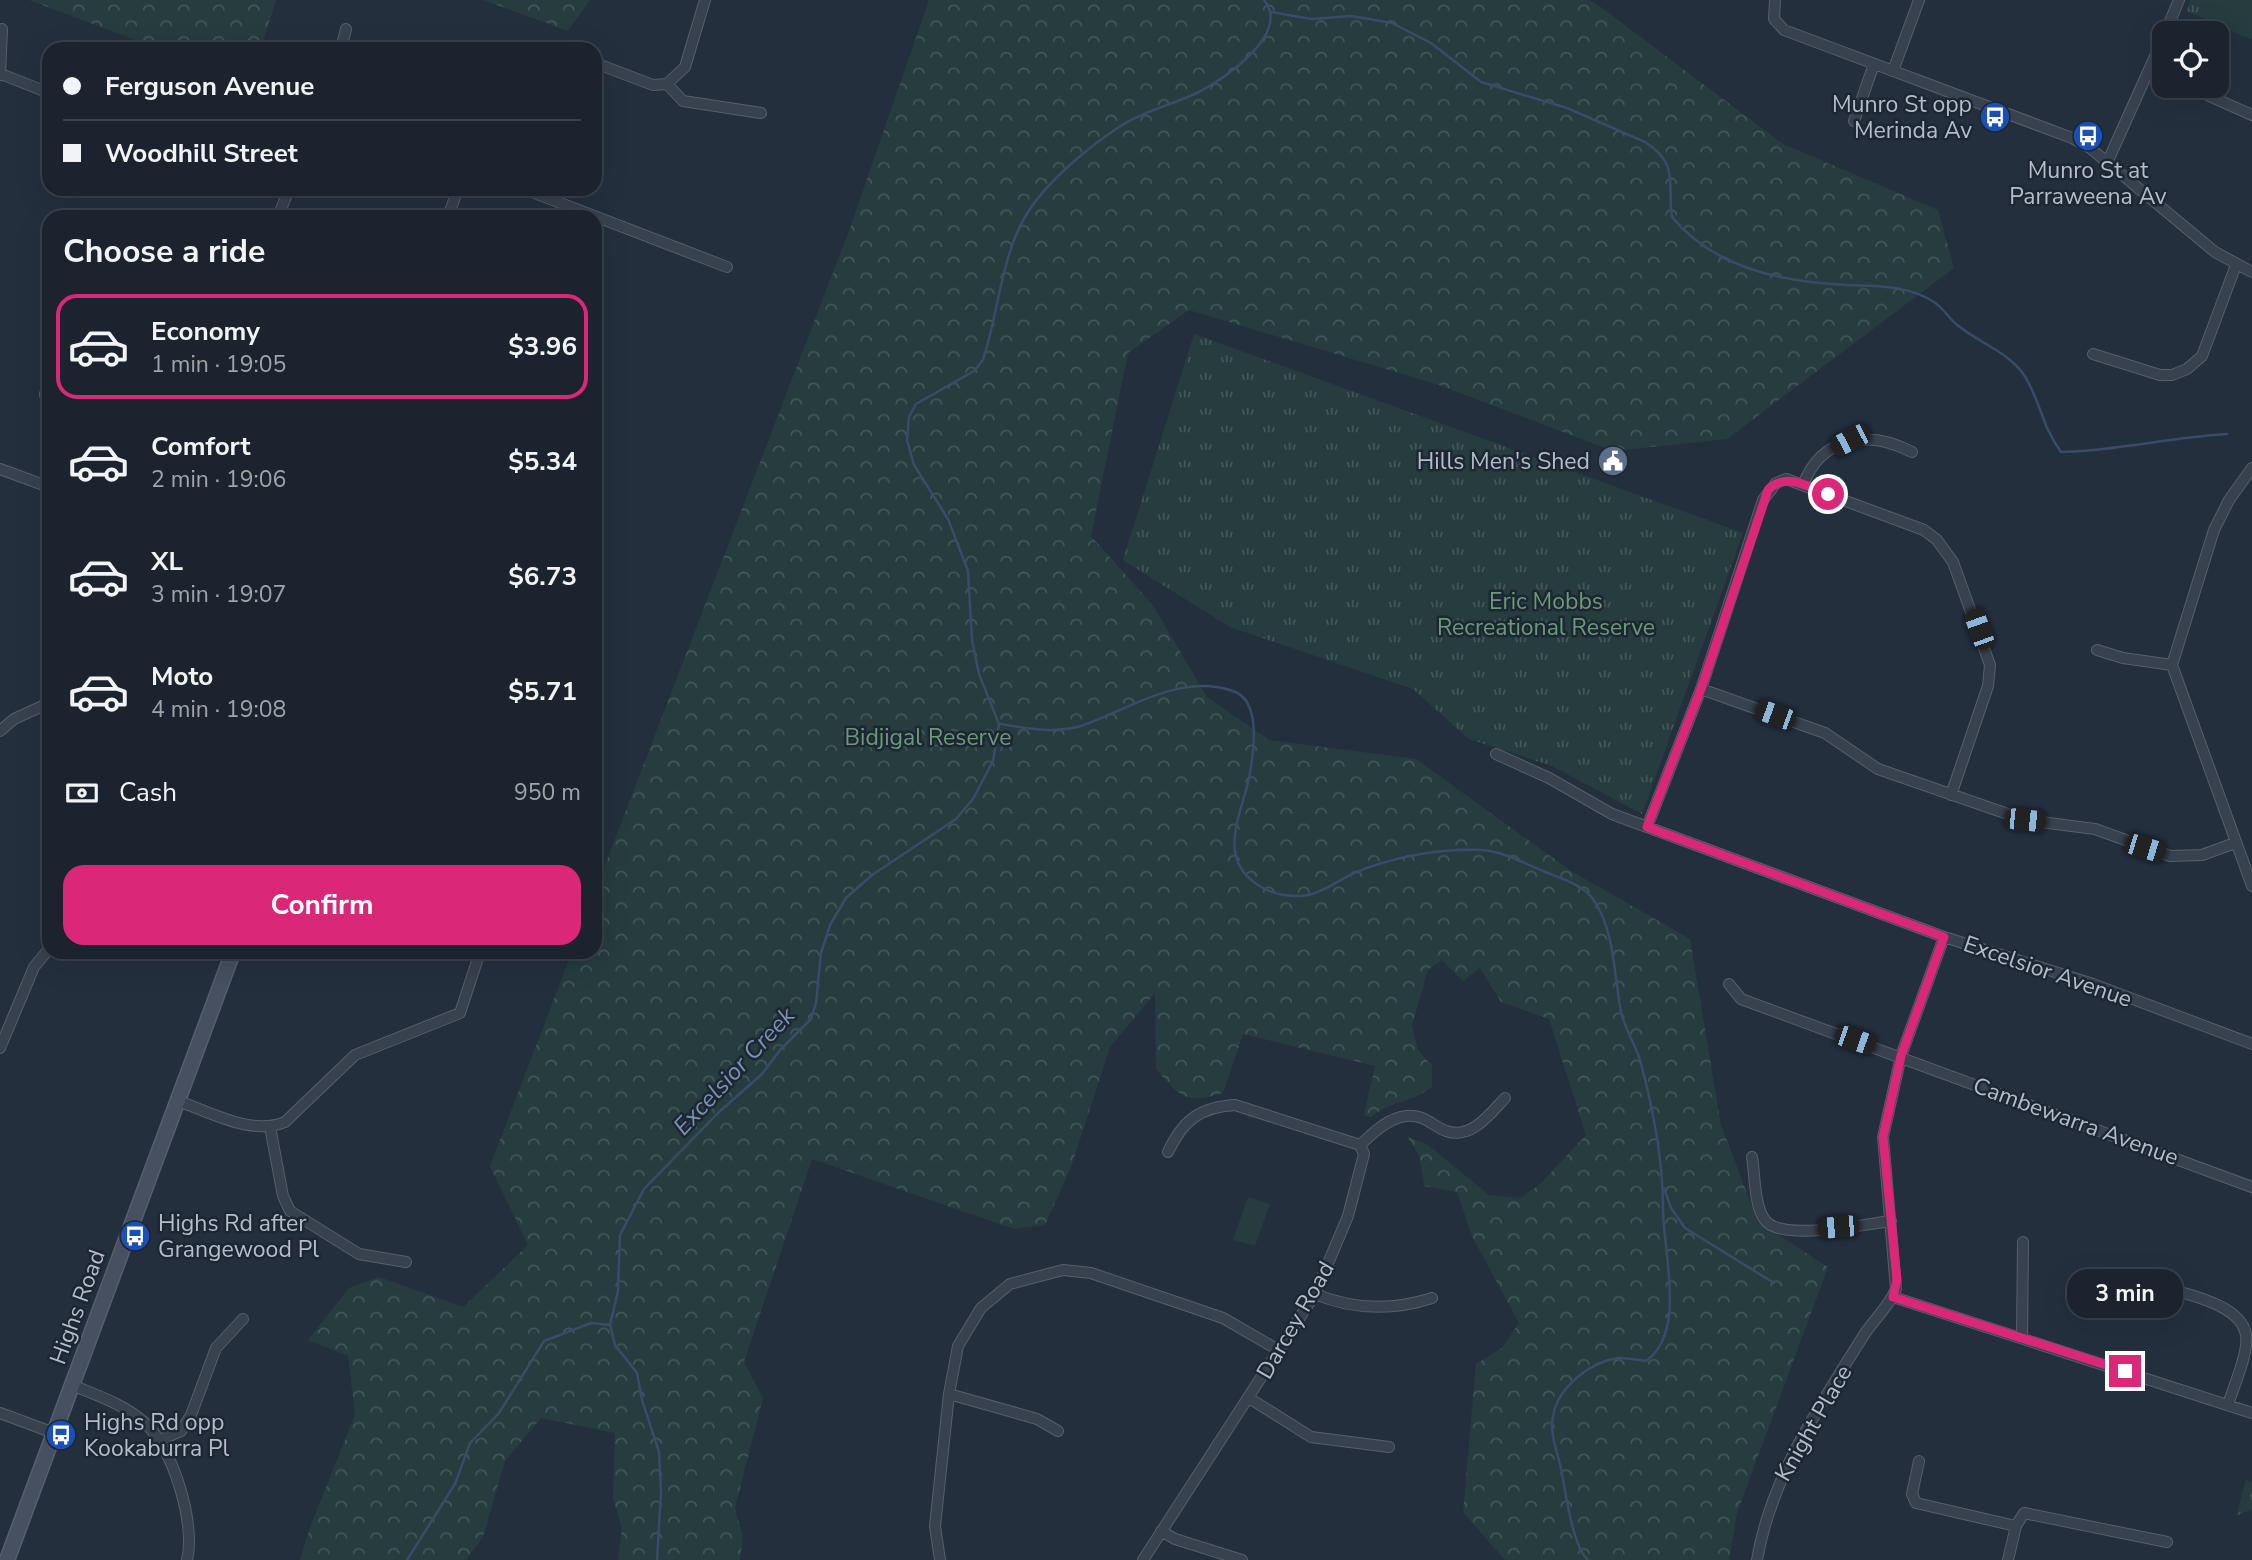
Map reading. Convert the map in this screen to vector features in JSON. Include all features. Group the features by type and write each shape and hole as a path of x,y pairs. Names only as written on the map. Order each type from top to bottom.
{"street":[{"path":"602,66 653,85 667,84 685,67 705,0"},
{"path":"1775,0 1774,19 1784,30 2058,131 2090,148 2214,252 2252,272"},
{"path":"1893,71 1919,0"},
{"path":"2170,21 2179,0"},
{"path":"2,29 0,75 42,90"},
{"path":"343,42 346,29"},
{"path":"1854,121 1874,64"},
{"path":"2107,163 2151,69"},
{"path":"667,84 683,101 761,113"},
{"path":"2215,98 2252,114"},
{"path":"542,196 579,210"},
{"path":"602,219 727,267"},
{"path":"2093,354 2160,375 2172,375 2187,369 2202,356 2236,265"},
{"path":"1804,485 1809,471 1819,460 1850,440 1874,438 1912,452"},
{"path":"2252,468 2229,500 2214,530 2172,664 2252,886"},
{"path":"0,469 42,484"},
{"path":"1647,827 1701,689 1768,490 1776,482 1786,479 1924,530 1937,540 1953,562 1988,653 1990,676 1951,795"},
{"path":"2097,650 2123,658 2172,664"},
{"path":"1701,689 1825,733 1878,769 2025,820 2095,829 2170,856 2202,855 2235,843"},
{"path":"0,731 14,719 42,707"},
{"name":"Excelsior Avenue","path":"1496,754 1549,778 1612,814 1944,937 2093,984 2252,1044"},
{"path":"1944,937 1901,1056 1883,1137 1897,1280 1893,1297 2252,1413"},
{"path":"0,1048 34,967 42,957"},
{"name":"Highs Road","path":"7,1560 230,959"},
{"path":"178,1101 241,1124 271,1127 293,1116 355,1055 460,1013 478,959"},
{"name":"Cambewarra Avenue","path":"1729,984 1741,999 2252,1187"},
{"path":"1168,1152 1176,1134 1192,1116 1203,1110 1235,1105 1360,1145 1388,1122 1404,1116 1419,1116 1445,1131 1473,1129 1505,1098"},
{"path":"271,1127 283,1196 290,1211 359,1254 406,1262"},
{"name":"Darcey Road","path":"1143,1560 1315,1294 1348,1216 1363,1164 1360,1145"},
{"path":"1752,1157 1761,1208 1765,1220 1773,1227 1801,1231 1891,1222"},
{"path":"2022,1338 2023,1242"},
{"path":"940,1560 935,1525 949,1394 958,1346 981,1308 1010,1284 1063,1270 1091,1273 1223,1318 1280,1351"},
{"path":"2163,1287 2233,1313 2242,1325 2246,1344 2228,1405"},
{"path":"1315,1294 1341,1305 1379,1307 1396,1307 1432,1298"},
{"name":"Knight Place","path":"1757,1560 1770,1501 1784,1469 1863,1337 1893,1297"},
{"path":"160,1440 181,1431 191,1415 216,1348 243,1319"},
{"path":"72,1385 124,1406 146,1423 160,1440 181,1494 189,1527 191,1545 187,1560"},
{"path":"949,1394 1037,1419 1058,1431"},
{"path":"1249,1398 1311,1437 1389,1447"},
{"path":"0,1413 54,1433"},
{"path":"1919,1461 1912,1494 1916,1503 2016,1526"},
{"path":"2008,1560 2016,1526 2021,1516 2028,1513 2167,1542"},
{"path":"1161,1531 1175,1539 1242,1560"}],"green space":[{"path":"29,0 276,0 263,42 141,42"},
{"path":"483,0 590,0 568,31"},
{"name":"Bidjigal Reserve","path":"929,0 1588,0 1783,144 1938,210 1954,268 1727,439 1613,451 1439,385 1189,310 1128,353 1091,536 1152,604 1207,697 1269,740 1416,759 1571,871 1690,939 1721,1125 1758,1222 1828,1267 1737,1513 1729,1560 1505,1560 1463,1512 1476,1364 1502,1348 1519,1323 1472,1236 1457,1192 1424,1186 1419,1155 1407,1136 1428,1145 1489,1195 1520,1198 1539,1185 1586,1135 1549,1019 1501,1002 1480,968 1463,981 1442,960 1428,970 1412,1025 1418,1050 1432,1066 1432,1087 1371,1117 1364,1115 1375,1066 1243,1034 1223,1093 1192,1098 1178,1092 1156,1069 1155,993 1110,1047 1071,1167 1045,1225 1014,1229 812,1159 744,1362 763,1398 735,1508 743,1538 740,1560 618,1560 622,1528 613,1499 615,1433 541,1418 505,1461 483,1537 466,1560 300,1560 309,1530 355,1415 348,1356 308,1340 349,1288 379,1277 463,1307 528,1245 490,1166 569,959 602,959 602,873 849,231"},
{"path":"2190,0 2252,0 2252,40 2229,30 2229,21 2209,21 2187,11"},
{"path":"2213,0 2252,0 2252,37 2229,22"},
{"name":"Eric Mobbs Recreational Reserve","path":"1194,334 1743,533 1642,814 1552,766 1469,739 1413,689 1230,627 1123,560"},
{"path":"1248,1197 1270,1204 1255,1246 1233,1240"},
{"path":"2246,1480 2252,1482 2252,1509 2236,1516"}],"waterway":[{"name":"Excelsior Creek","path":"407,1560 455,1484 470,1443 499,1413 544,1341 591,1323 610,1325 618,1291 620,1235 644,1189 718,1113 762,1074 780,1050 811,1019 816,1003 821,953 830,925 846,898 872,875 956,819 973,799 993,761 999,724 979,674 972,640 968,571 948,519 914,465 907,440 909,417 916,404 974,371 983,360 1005,268 1017,232 1043,192 1079,157 1116,129 1135,118 1199,92 1239,65 1252,53 1269,26 1270,13 1264,0"},
{"path":"1272,12 1311,19 1351,16 1392,23 1431,43 1481,82 1567,108 1645,142 1656,150 1668,167 1672,217 1708,249 1729,260 1774,276 1891,288 1924,296 1937,304 1964,330 2018,367 2029,384 2049,432 2061,452 2227,434"},
{"path":"1001,724 1032,729 1074,728 1175,689 1194,686 1233,691 1242,696 1248,704 1254,726 1250,773 1235,832 1237,861 1245,874 1263,888 1288,896 1308,895 1326,889 1354,873 1400,858 1450,850 1481,850 1505,855 1570,882 1593,899 1610,939 1621,1012 1640,1060 1653,1115 1661,1171 1670,1290 1666,1331 1659,1348 1646,1361 1619,1358 1587,1370 1561,1395 1556,1405 1552,1423 1553,1438 1574,1533 1588,1560"},
{"path":"1664,1188 1671,1208 1685,1228 1774,1283"},
{"path":"610,1325 615,1345 637,1373 642,1400 659,1452 661,1492 657,1560"}],"place":[{"name":"Munro St opp Merinda Av","path":"1995,117"},
{"name":"Munro St at Parraweena Av","path":"2088,136"},
{"name":"Hills Men's Shed","path":"1613,461"},
{"name":"Highs Rd after Grangewood Pl","path":"135,1236"},
{"name":"Highs Rd opp Kookaburra Pl","path":"61,1435"}],"route":[{"path":"1828,494 1786,479 1776,482 1768,490 1701,689 1647,827 1944,937 1901,1056 1886,1115 1883,1157 1897,1280 1893,1297 2125,1371"}]}
